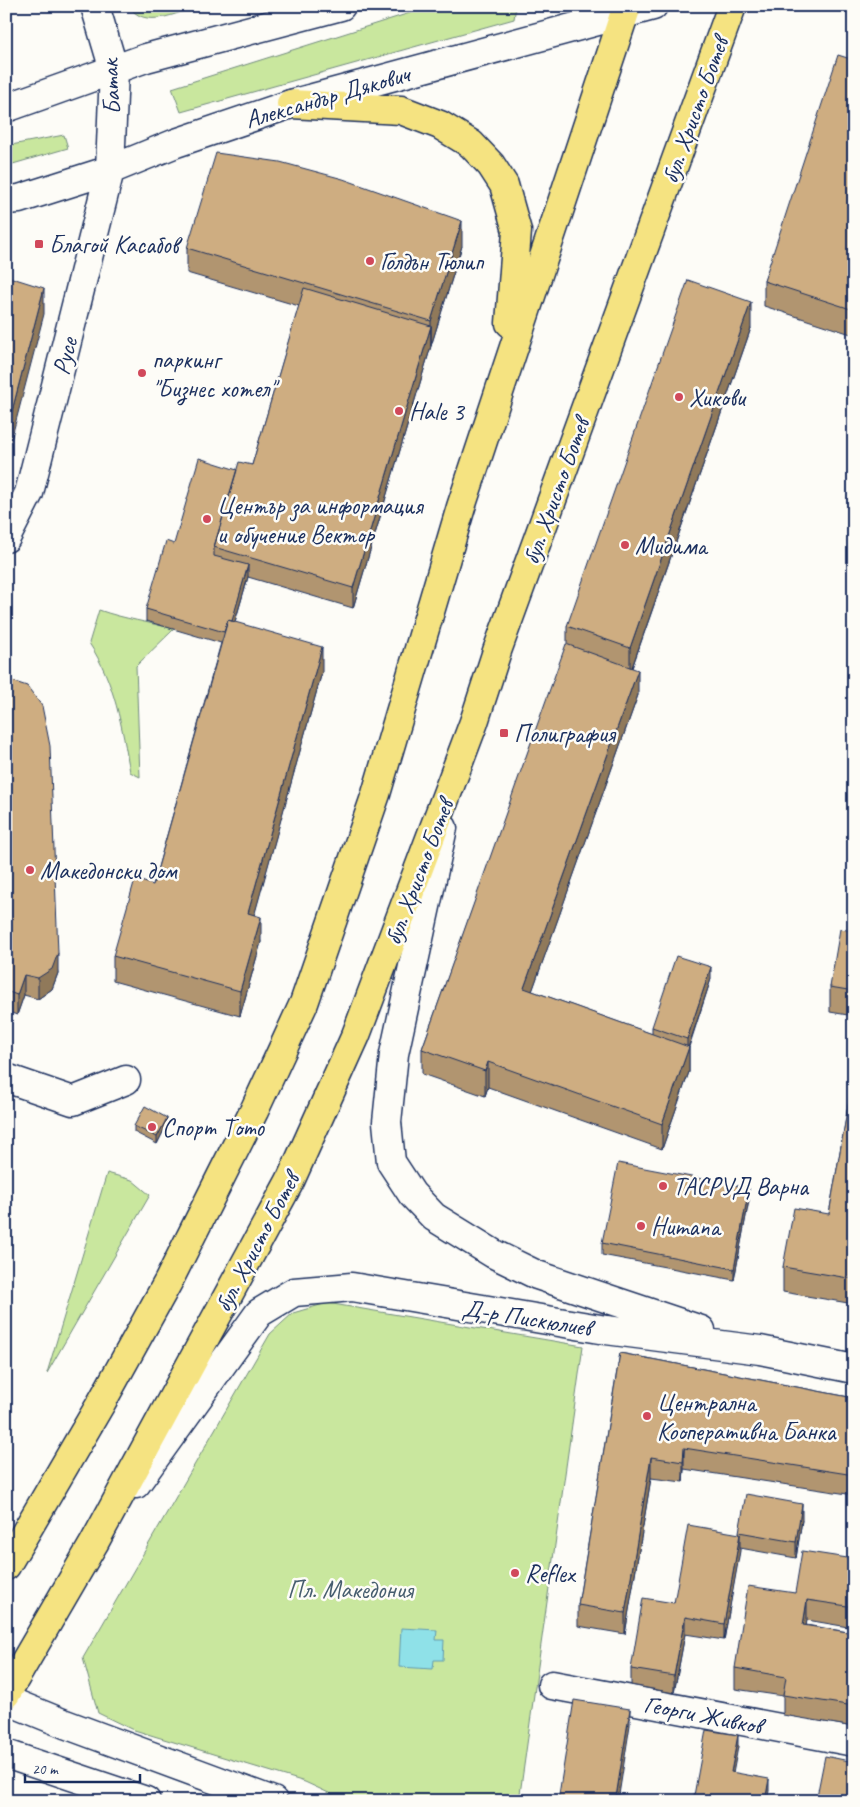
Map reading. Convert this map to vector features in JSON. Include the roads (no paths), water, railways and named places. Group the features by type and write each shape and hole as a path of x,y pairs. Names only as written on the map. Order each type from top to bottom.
{"main road":[{"name":"бул. Христо Ботев","path":"6,1694 94,1543 290,1182 356,1036 454,776 500,642 732,6"},
{"path":"6,1566 100,1405 168,1282 254,1111 304,1003 376,794 422,633 507,363 626,11"},
{"path":"291,104 401,110 440,125 471,144 491,165 504,185 517,232 507,363"}],"street":[{"name":"Батак","path":"95,6 114,70 110,170"},
{"path":"6,108 146,58 341,6"},
{"name":"Александър Дякович","path":"6,200 19,199 110,170 176,143 291,104 626,11 654,6"},
{"name":"Русе","path":"6,538 29,493 110,170"},
{"name":"Д-р Пискюлиев","path":"454,776 394,1054 387,1122 391,1162 412,1194 434,1217 494,1254 537,1275 760,1350"},
{"path":"6,1078 73,1101 126,1080"},
{"name":"Д-р Пискюлиев","path":"94,1543 258,1313 294,1292 352,1287 606,1330 760,1350 854,1369"},
{"name":"Георги Живков","path":"552,1685 854,1742"},
{"path":"6,1700 65,1724 273,1801"},
{"path":"6,1754 146,1801"}],"water":[{"path":"401,1628 437,1630 436,1640 444,1640 443,1660 434,1660 433,1669 399,1667"}],"place":[{"name":"Благой Касабов","path":"39,244"},
{"name":"Голдън Тюлип","path":"370,261"},
{"name":"паркинг \"Бизнес хотел\"","path":"142,373"},
{"name":"Хикови","path":"679,397"},
{"name":"Hale 3","path":"399,411"},
{"name":"Център за информация и обучение Вектор","path":"207,519"},
{"name":"Мидима","path":"625,545"},
{"name":"Полиграфия","path":"504,733"},
{"name":"Македонски дом","path":"30,870"},
{"name":"Спорт Тото","path":"152,1127"},
{"name":"ТАСРУД Варна","path":"663,1186"},
{"name":"Humana","path":"641,1226"},
{"name":"Централна Кооперативна Банка","path":"647,1416"},
{"name":"Reflex","path":"515,1573"}],"park label":[{"name":"Пл. Македония","path":"350,1589"}]}
